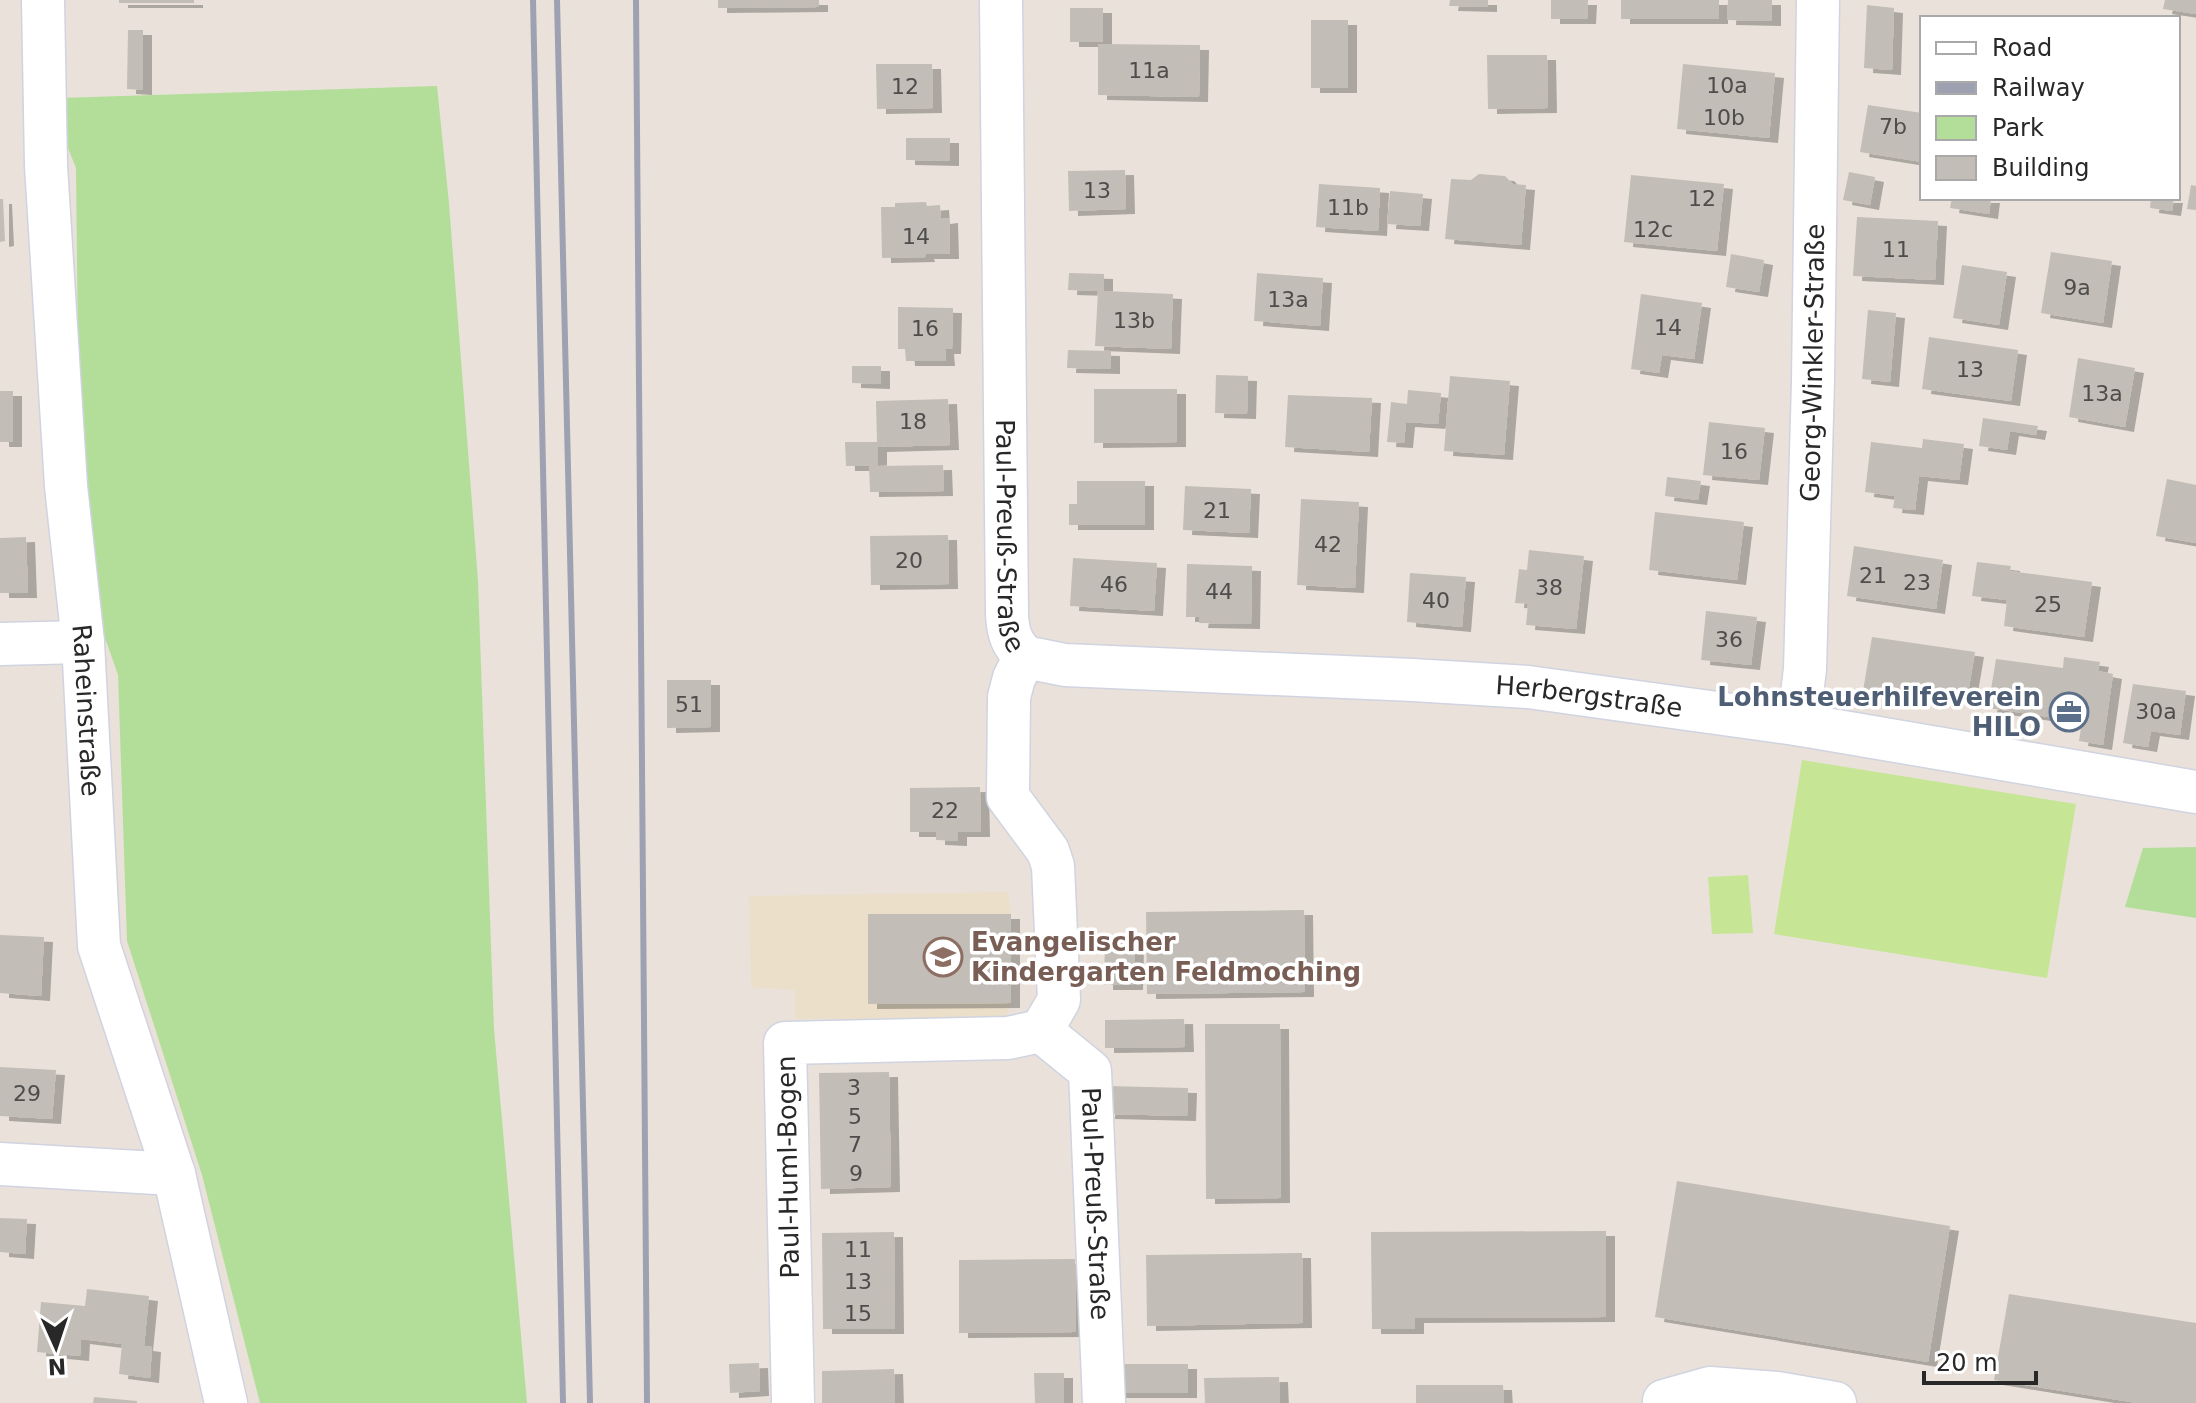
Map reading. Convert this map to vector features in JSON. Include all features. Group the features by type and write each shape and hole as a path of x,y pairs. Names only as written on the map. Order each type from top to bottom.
{"street":[{"name":"Raheinstraße","path":"43,0 46,166 64,456 83,642 99,946 174,1174 226,1403"},
{"name":"Paul-Preuß-Straße","path":"1001,0 1007,615 1013,645 1025,657 1014,678 1009,697 1008,797 1048,851 1053,866 1059,1000 1041,1031 1090,1071 1104,1403"},
{"name":"Georg-Winkler-Straße","path":"1796,724 1805,669 1813,381 1818,0"},
{"path":"0,644 83,642"},
{"name":"Herbergstraße","path":"1025,657 1065,665 1528,687 1796,724 2196,792"},
{"name":"Paul-Huml-Bogen","path":"793,1403 785,1043 1008,1038 1041,1031"},
{"path":"0,1164 174,1174"},
{"path":"1664,1403 1710,1388 1777,1393 1835,1403"}],"shaded area":[{"path":"1008,892 1011,914 1011,1003 1005,1018 795,1019 795,990 751,987 749,896"}],"green space":[{"path":"437,86 478,581 494,1029 527,1403 260,1403 202,1175 127,941 118,675 104,635 79,446 76,168 61,131 59,98"},
{"path":"1802,760 2076,804 2047,978 1774,934"},
{"path":"2196,847 2196,918 2125,907 2143,848"},
{"path":"1748,875 1753,933 1712,934 1708,877"}],"building":[{"path":"119,0 194,0 194,3 119,3"},
{"path":"718,0 819,0 819,7 718,8"},
{"path":"1450,0 1488,0 1488,7 1449,6"},
{"path":"1551,0 1588,0 1587,19 1551,19"},
{"path":"1621,0 1719,0 1719,19 1621,19"},
{"path":"1728,0 1772,0 1772,21 1727,20"},
{"path":"2165,0 2196,0 2196,14 2163,9"},
{"path":"1867,5 1894,8 1892,70 1864,68"},
{"path":"1070,8 1103,8 1103,42 1070,42"},
{"path":"1311,20 1348,20 1348,88 1311,88"},
{"path":"128,30 143,30 143,90 127,89"},
{"path":"1098,44 1200,45 1199,97 1098,95"},
{"path":"1487,55 1547,55 1548,108 1488,109"},
{"path":"876,64 932,64 933,108 877,109"},
{"path":"1683,64 1775,73 1769,138 1677,129"},
{"path":"1868,105 1920,113 1920,162 1860,152"},
{"path":"906,138 950,138 950,161 906,160"},
{"path":"1125,170 1126,209 1069,211 1068,171"},
{"path":"1849,172 1875,177 1870,205 1843,200"},
{"path":"1479,174 1505,176 1513,184 1526,185 1521,245 1445,239 1451,179 1471,180"},
{"path":"1631,175 1724,184 1717,251 1624,242"},
{"path":"1319,184 1380,188 1378,231 1316,227"},
{"path":"2191,185 2196,186 2196,210 2187,209"},
{"path":"1390,191 1423,194 1420,226 1387,224"},
{"path":"0,199 3,199 5,241 0,242"},
{"path":"1952,200 1991,200 1989,214 1950,208"},
{"path":"2151,200 2174,200 2172,211 2150,208"},
{"path":"926,202 927,206 940,205 941,219 949,218 950,254 882,258 881,207 895,207 895,203"},
{"path":"1857,217 1938,221 1935,280 1853,276"},
{"path":"2051,252 2112,261 2103,323 2041,313"},
{"path":"1731,254 1764,260 1759,292 1726,287"},
{"path":"1962,265 2007,272 1999,325 1953,318"},
{"path":"1069,273 1104,274 1104,291 1173,294 1171,349 1095,346 1098,291 1068,290"},
{"path":"1257,273 1323,278 1320,326 1254,321"},
{"path":"1641,294 1702,303 1694,359 1662,355 1659,373 1631,369"},
{"path":"898,307 953,308 952,349 945,349 946,361 906,361 905,349 898,349"},
{"path":"1868,310 1896,313 1890,382 1862,379"},
{"path":"1929,337 2018,350 2011,401 1922,389"},
{"path":"1068,350 1111,351 1111,369 1067,368"},
{"path":"2078,358 2135,368 2125,427 2069,417"},
{"path":"852,366 881,366 881,384 852,383"},
{"path":"1216,375 1248,376 1247,414 1215,413"},
{"path":"1450,376 1510,381 1504,455 1444,451"},
{"path":"1094,389 1177,389 1177,442 1094,443"},
{"path":"1408,390 1441,393 1438,424 1406,422 1404,443 1387,442 1391,402 1407,404"},
{"path":"0,391 13,391 13,442 0,442"},
{"path":"1288,395 1372,398 1369,452 1285,447"},
{"path":"948,399 950,445 878,447 878,466 943,465 944,491 870,492 869,466 846,466 845,442 877,442 876,401"},
{"path":"1983,418 2038,426 2036,435 2010,431 2007,450 1979,446"},
{"path":"1709,422 1765,428 1759,480 1703,475"},
{"path":"1923,439 1964,444 1959,480 1919,476 1915,510 1893,508 1895,496 1865,492 1871,442 1922,448"},
{"path":"1667,477 1701,481 1698,500 1665,496"},
{"path":"2167,479 2196,485 2196,543 2156,536"},
{"path":"1077,481 1145,481 1145,525 1069,525 1069,504 1077,504"},
{"path":"1185,486 1251,489 1249,533 1183,530"},
{"path":"1301,499 1359,502 1355,588 1297,585"},
{"path":"1655,512 1744,522 1737,580 1649,570"},
{"path":"948,535 949,584 871,585 870,536"},
{"path":"26,537 28,593 0,593 0,538"},
{"path":"1854,546 1943,560 1936,609 1847,596"},
{"path":"1529,550 1584,556 1576,629 1526,625 1528,604 1515,603 1519,569 1527,570"},
{"path":"1073,558 1157,563 1154,611 1070,606"},
{"path":"1977,562 2011,566 2010,571 2092,582 2084,637 2004,626 2007,600 1972,596"},
{"path":"1187,564 1252,566 1251,624 1199,623 1200,617 1186,617"},
{"path":"1410,573 1466,577 1462,627 1407,622"},
{"path":"1706,611 1757,617 1751,665 1701,660"},
{"path":"1872,637 1975,652 1968,693 1939,688 1936,702 1863,691"},
{"path":"2064,657 2100,662 2098,671 2113,674 2103,745 2079,741 2082,722 1988,708 1996,659 2063,668"},
{"path":"667,680 711,680 711,727 667,728"},
{"path":"2133,684 2186,691 2180,735 2151,731 2148,747 2123,743"},
{"path":"980,787 981,832 958,832 958,841 936,840 936,832 910,832 910,788"},
{"path":"1304,910 1305,992 1147,994 1146,912"},
{"path":"868,914 1011,914 1011,1003 868,1004"},
{"path":"0,935 44,937 41,996 0,993"},
{"path":"1105,941 1135,942 1134,985 1104,985"},
{"path":"1184,1019 1185,1047 1105,1048 1105,1020"},
{"path":"1205,1024 1280,1024 1281,1198 1206,1199"},
{"path":"0,1067 56,1070 52,1119 0,1116"},
{"path":"889,1072 891,1187 821,1189 819,1073"},
{"path":"1107,1086 1188,1088 1187,1116 1106,1114"},
{"path":"1677,1181 1950,1226 1928,1362 1655,1317"},
{"path":"0,1218 27,1219 25,1254 0,1252"},
{"path":"1606,1231 1606,1317 1415,1318 1415,1329 1372,1329 1371,1232"},
{"path":"894,1232 895,1329 823,1329 822,1233"},
{"path":"1302,1253 1303,1323 1147,1326 1146,1255"},
{"path":"1075,1259 1076,1332 959,1333 959,1260"},
{"path":"87,1289 149,1296 144,1346 152,1347 150,1378 119,1374 122,1344 81,1339 80,1356 37,1352 41,1302 85,1306"},
{"path":"2009,1294 2196,1323 2196,1403 2137,1403 1994,1380"},
{"path":"759,1363 760,1391 730,1393 729,1364"},
{"path":"1107,1364 1188,1364 1188,1393 1107,1393"},
{"path":"894,1369 895,1403 822,1403 822,1371"},
{"path":"1034,1373 1064,1373 1064,1403 1035,1403"},
{"path":"1279,1377 1280,1403 1205,1403 1204,1378"},
{"path":"1416,1385 1503,1385 1504,1403 1416,1403"},
{"path":"94,1397 137,1401 137,1403 93,1403"}],"railway":[{"path":"533,0 563,1403"},
{"path":"557,0 590,1403"},
{"path":"636,0 647,1403"}],"place":[{"name":"Lohnsteuerhilfeverein HILO","path":"2069,712"},
{"name":"Evangelischer Kindergarten Feldmoching","path":"943,957"}]}
